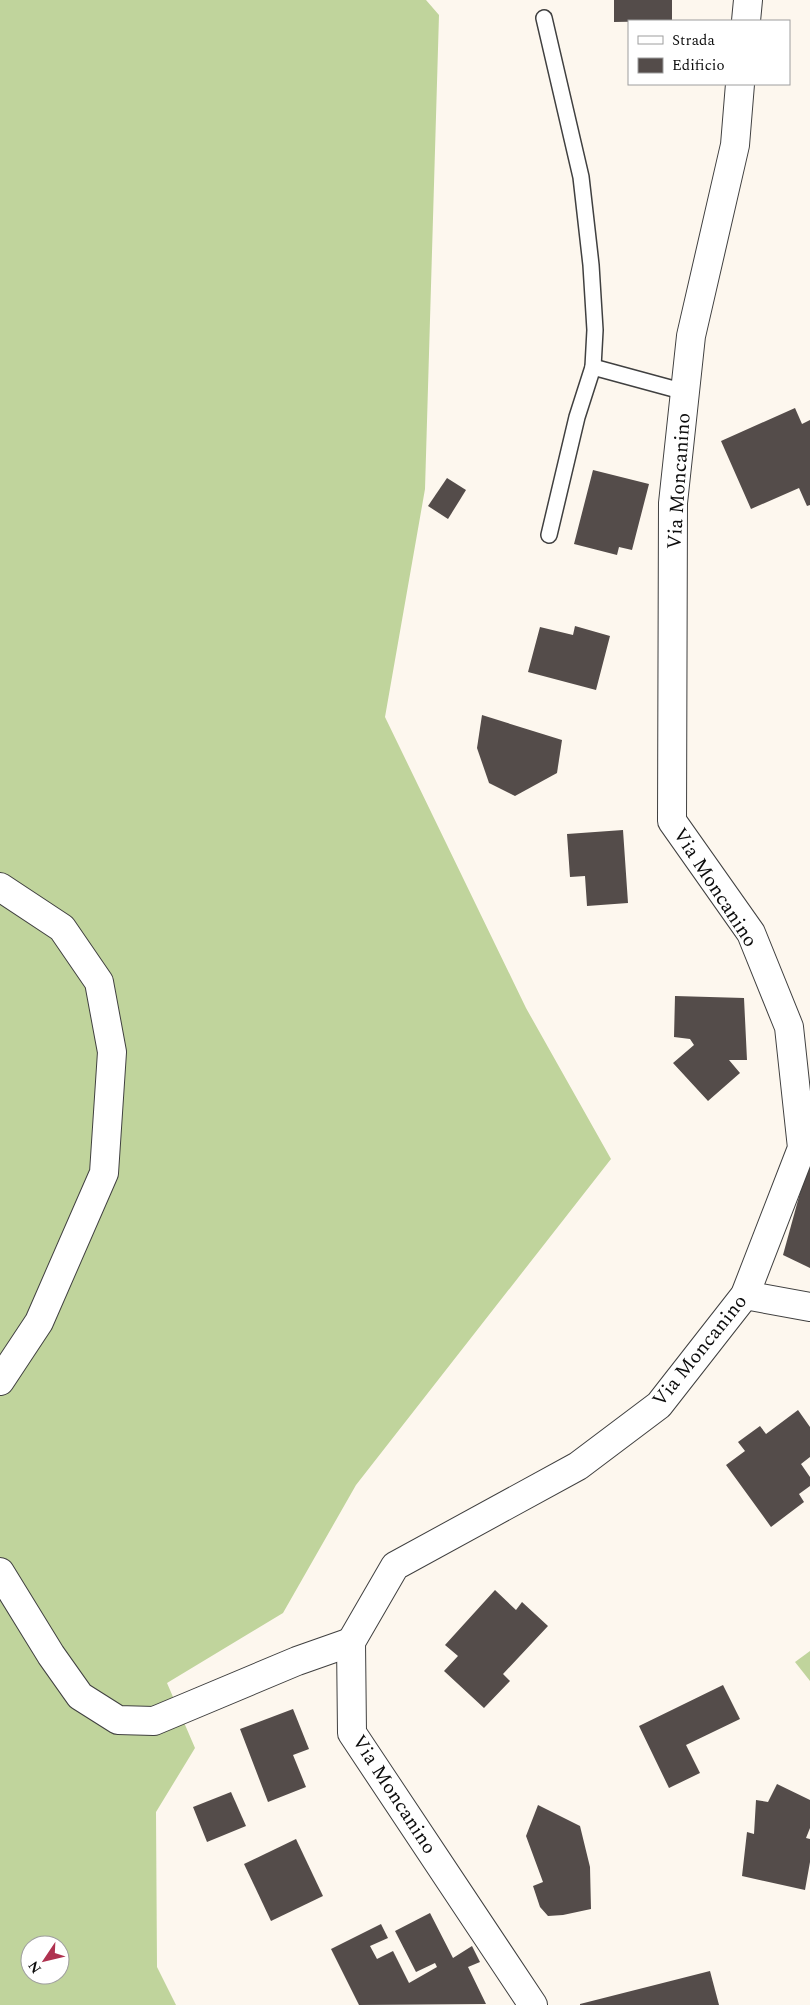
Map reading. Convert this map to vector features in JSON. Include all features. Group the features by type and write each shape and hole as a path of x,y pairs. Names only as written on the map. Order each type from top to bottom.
{"street":[{"path":"746,20 748,0"},
{"name":"Via Moncanino","path":"533,2005 352,1734 351,1642 395,1566 578,1466 659,1405 745,1295 802,1148 788,1028 782,1010 751,933 672,821 673,503 691,336 735,145 740,85"},
{"path":"0,886 62,928 99,982 112,1052 104,1173 38,1322 0,1381"},
{"path":"745,1295 810,1307"},
{"path":"0,1572 51,1655 80,1696 118,1720 154,1721 297,1661 351,1642"}],"lane":[{"path":"544,18 581,176 591,265 595,330 593,367 577,417 549,536"},
{"path":"593,367 685,392"}],"green space":[{"path":"0,0 426,0 439,15 425,489 385,717 526,1008 611,1159 356,1485 283,1613 167,1683 195,1748 156,1812 157,1967 176,2005 0,2005"},
{"path":"810,1651 810,1681 795,1662"}],"building":[{"path":"614,0 672,0 672,20 628,20 628,22 614,22"},
{"path":"795,408 802,424 810,420 810,505 807,506 799,488 751,509 721,441"},
{"path":"593,470 649,484 632,550 619,547 617,555 574,544"},
{"path":"447,478 466,490 448,519 428,506"},
{"path":"575,626 610,636 596,690 528,672 540,627 573,635"},
{"path":"482,715 562,740 557,773 515,796 489,783 477,748"},
{"path":"623,830 628,903 587,906 585,876 570,877 567,834"},
{"path":"675,996 744,998 747,1060 729,1060 740,1073 708,1101 673,1063 694,1045 690,1039 674,1037"},
{"path":"810,1160 810,1268 783,1255"},
{"path":"798,1410 810,1427 810,1457 801,1464 810,1477 810,1486 799,1494 804,1502 771,1527 726,1465 745,1451 738,1442 760,1426 766,1434"},
{"path":"495,1590 516,1610 522,1602 548,1626 503,1674 510,1681 484,1708 444,1671 458,1656 445,1645"},
{"path":"723,1685 740,1719 686,1745 700,1773 669,1788 639,1726"},
{"path":"293,1709 309,1749 293,1755 306,1787 268,1802 240,1729"},
{"path":"777,1784 810,1800 810,1828 806,1838 810,1839 810,1862 805,1890 742,1876 747,1832 754,1834 756,1800 768,1802"},
{"path":"231,1792 246,1826 207,1842 193,1807"},
{"path":"538,1805 580,1826 590,1867 591,1909 548,1916 540,1907 533,1886 543,1882 526,1836"},
{"path":"296,1839 323,1896 271,1921 244,1864"},
{"path":"430,1913 453,1958 472,1946 480,1962 468,1967 486,2004 359,2005 331,1949 381,1924 388,1938 370,1946 377,1959 393,1951 409,1983 437,1967 435,1963 416,1972 395,1931"},
{"path":"710,1971 719,2005 580,2005 580,2004"}]}
